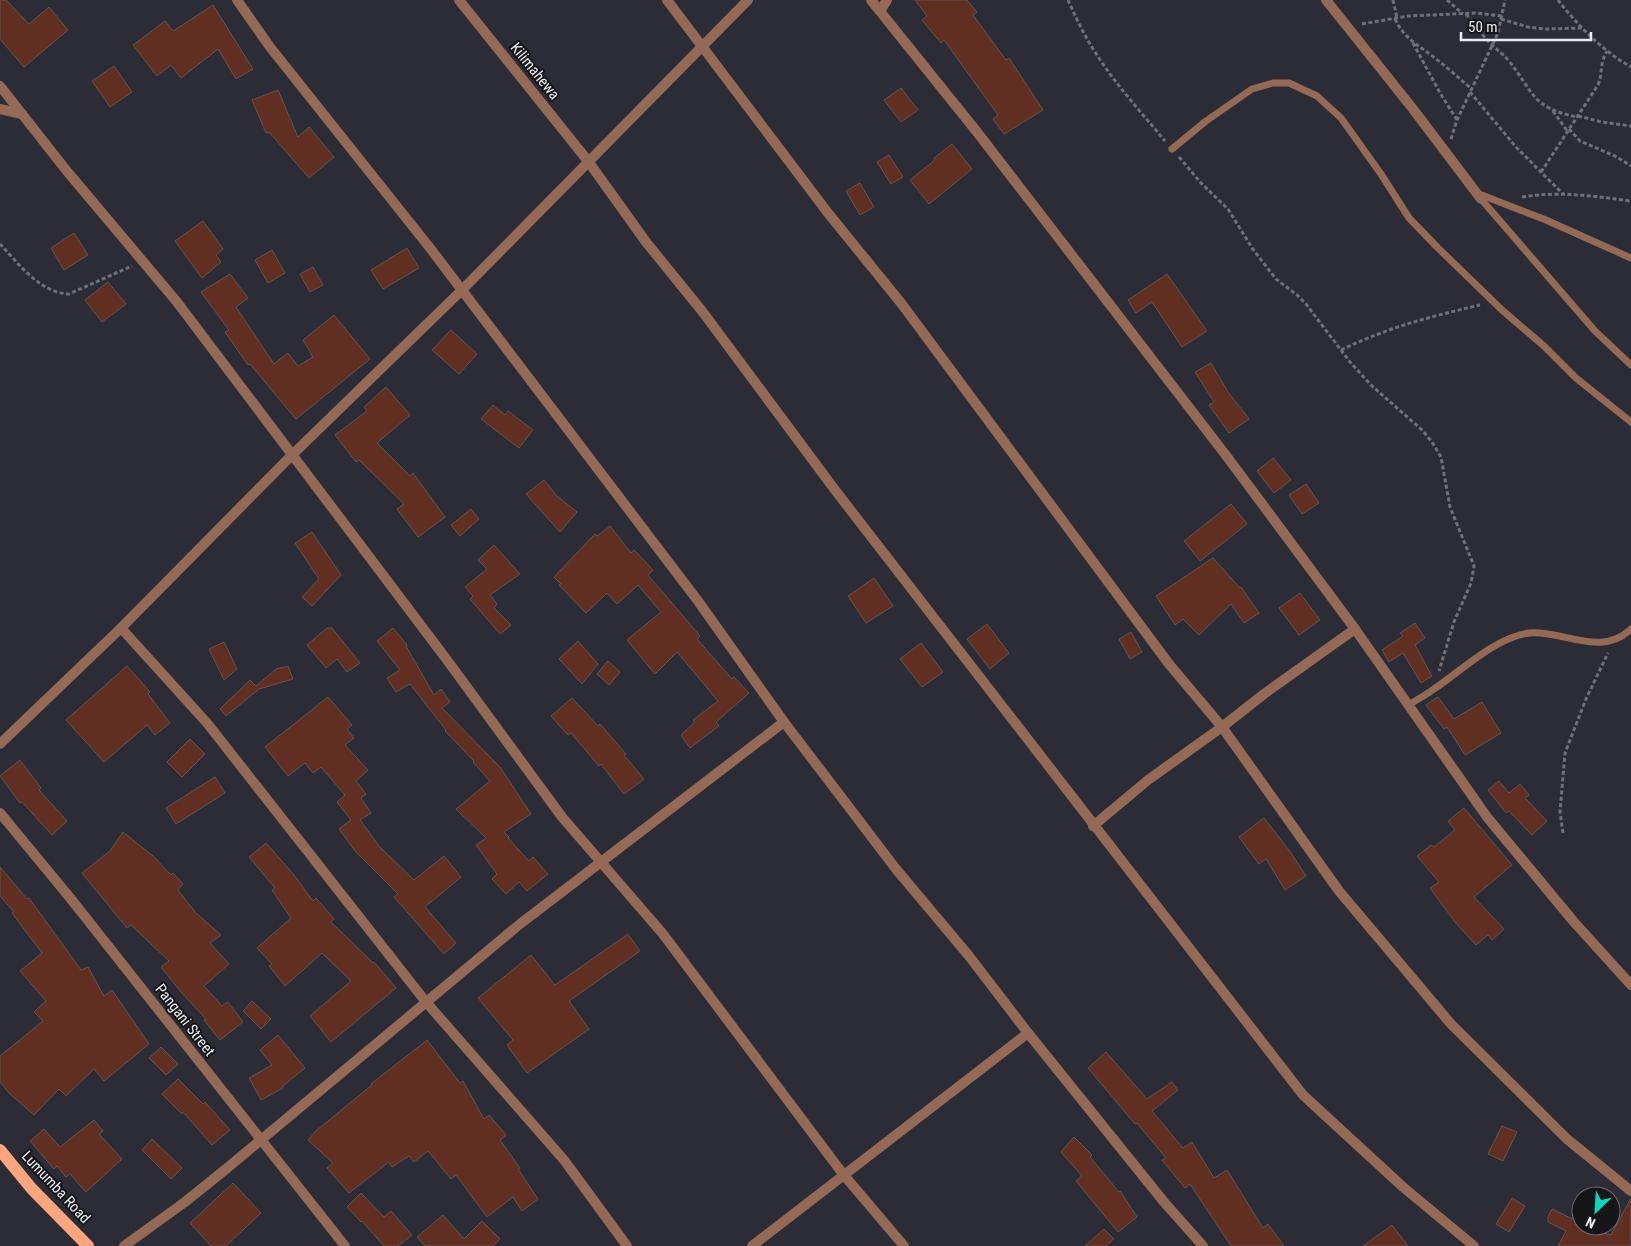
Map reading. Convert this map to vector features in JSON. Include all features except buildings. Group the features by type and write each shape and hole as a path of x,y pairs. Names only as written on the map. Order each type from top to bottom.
{"main road":[{"name":"Lumumba Road","path":"0,1150 32,1189 88,1246"}],"street":[{"path":"237,0 270,47 462,290 698,601 784,722 896,868 969,956 1028,1033 1164,1202 1203,1246"},
{"name":"Kilimahewa","path":"459,0 588,161 646,242 702,311 797,440 1302,1095 1403,1187 1474,1246"},
{"path":"667,0 828,214 901,303 1169,664 1222,727 1339,891 1451,1024 1567,1139 1631,1190"},
{"path":"0,744 121,628 292,455 462,290 748,0"},
{"path":"871,0 977,132 1228,458 1355,628 1487,818 1574,922 1631,985"},
{"path":"880,11 887,0"},
{"path":"1326,0 1480,196"},
{"path":"0,86 176,302 447,660 562,817 663,934 844,1174 904,1246"},
{"path":"0,110 22,114"},
{"path":"121,628 206,723 426,1002 564,1160 627,1246"},
{"path":"1093,826 1148,780 1355,628"},
{"path":"124,1246 185,1202 262,1140 520,924 784,722"},
{"name":"Pangani Street","path":"0,813 71,899 344,1246"},
{"path":"752,1246 1028,1033"}],"lane":[{"path":"1172,149 1206,121 1252,89 1273,83 1289,83 1304,88 1318,96 1340,118 1381,174 1409,218 1494,302 1544,346 1576,378 1631,422"},
{"path":"1480,196 1631,258"},
{"path":"1480,196 1595,331 1631,365"},
{"path":"1408,706 1434,690 1489,650 1513,637 1542,633 1602,643 1618,639 1631,629"}],"path":[{"path":"1068,0 1095,53 1128,97 1172,149 1228,209 1264,266 1276,279 1306,304 1341,350 1372,386 1422,430 1432,442 1440,457 1450,506 1474,566 1471,582 1449,637 1434,690"},
{"path":"1393,0 1396,19 1403,33 1437,59 1471,90 1516,147 1562,194"},
{"path":"1447,0 1464,14 1509,61 1539,102 1553,110 1602,122 1631,126"},
{"path":"1447,153 1457,120 1498,33 1505,0"},
{"path":"1558,0 1607,51 1631,67"},
{"path":"1347,27 1415,16 1475,13 1501,17 1528,26 1546,29 1583,28"},
{"path":"1413,42 1440,93 1457,120"},
{"path":"1541,172 1601,79 1601,67 1607,51"},
{"path":"1553,110 1569,131 1580,141 1615,156 1631,166"},
{"path":"1505,205 1522,197 1562,194 1578,194 1631,201"},
{"path":"0,244 31,276 48,289 59,294 74,292 142,261"},
{"path":"1341,350 1388,329 1412,321 1494,302"},
{"path":"1563,833 1560,812 1565,753 1586,699 1614,640"}]}
